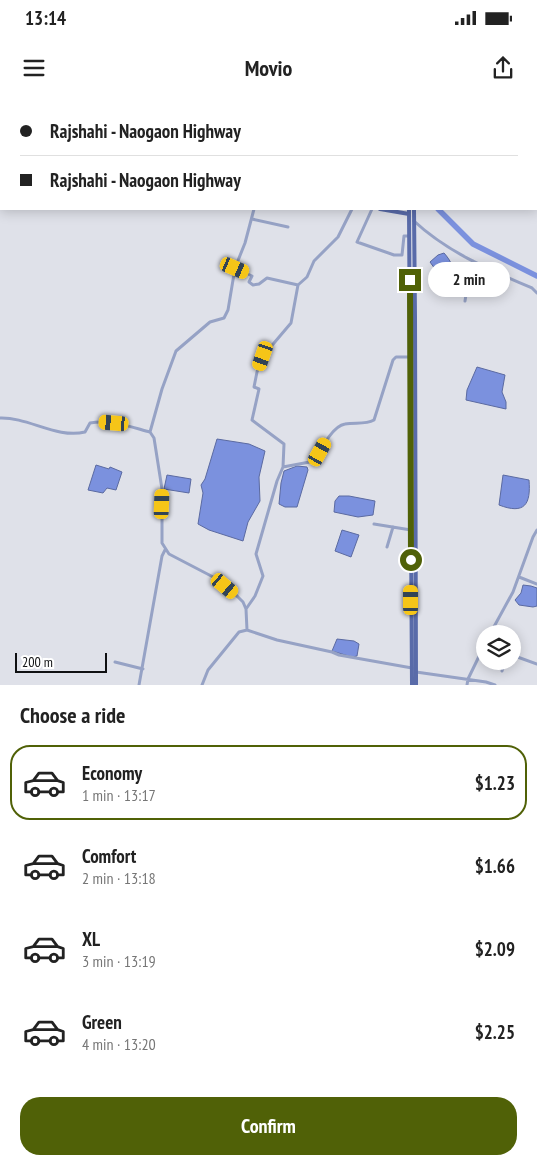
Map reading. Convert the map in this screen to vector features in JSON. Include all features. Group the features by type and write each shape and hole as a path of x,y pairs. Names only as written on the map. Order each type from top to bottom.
{"main road":[{"path":"386,210 409,214"},
{"path":"409,210 412,262 414,640 412,685"},
{"path":"414,210 411,357 411,530 416,685"}],"street":[{"path":"150,432 162,389 176,351 210,322 224,318 228,310 235,268 245,243 254,210"},
{"path":"246,609 255,596 263,576 256,554 276,481 283,466 284,444 252,420 259,389 254,387 257,372 263,356 291,323 298,285 307,277 314,261 338,236 351,210"},
{"path":"372,210 357,242 394,255 402,254 404,236 409,236"},
{"path":"252,219 288,227"},
{"path":"414,221 429,235 473,261 532,288 537,293"},
{"path":"465,301 473,261"},
{"path":"235,268 252,276 249,282 253,285 259,284 267,278 298,285"},
{"path":"532,288 537,288"},
{"path":"283,466 315,461 325,442 343,424 374,420 393,360 396,357 411,357"},
{"path":"0,418 34,424 59,432 85,432 90,423 96,422 114,423 150,432 154,438 162,489 162,543 165,550 216,578 238,597 246,609 247,630"},
{"path":"374,524 411,530"},
{"path":"387,547 393,527"},
{"path":"495,625 519,577 537,530"},
{"path":"140,685 162,556 165,550"},
{"path":"519,577 537,584"},
{"path":"202,685 208,670 239,632 247,630 277,640 339,655 412,668"},
{"path":"521,658 537,664"},
{"path":"115,662 143,668"},
{"path":"467,685 476,663"},
{"path":"416,672 496,685"}],"water":[{"path":"444,253 453,271 451,279 445,283 430,262 438,255"},
{"path":"477,367 505,375 502,392 506,402 506,409 466,400 467,390"},
{"path":"217,439 249,444 265,451 259,477 260,501 248,522 243,541 209,530 198,524 203,493 201,485 205,479"},
{"path":"96,465 109,469 110,467 122,472 116,490 107,488 103,493 88,490"},
{"path":"297,466 307,467 308,470 297,507 285,507 279,504 284,471"},
{"path":"167,475 191,479 189,493 164,489"},
{"path":"503,475 529,480 529,495 527,501 520,508 508,508 499,505"},
{"path":"339,496 375,501 373,515 358,517 334,512 335,501"},
{"path":"342,530 359,535 351,557 335,551"},
{"path":"523,585 537,588 537,606 519,605 515,600 521,593"},
{"path":"337,639 354,641 359,644 357,656 352,657 332,651"}],"waterway":[{"path":"439,210 473,244 537,276"}],"route":[{"path":"410,280 411,560"}]}
